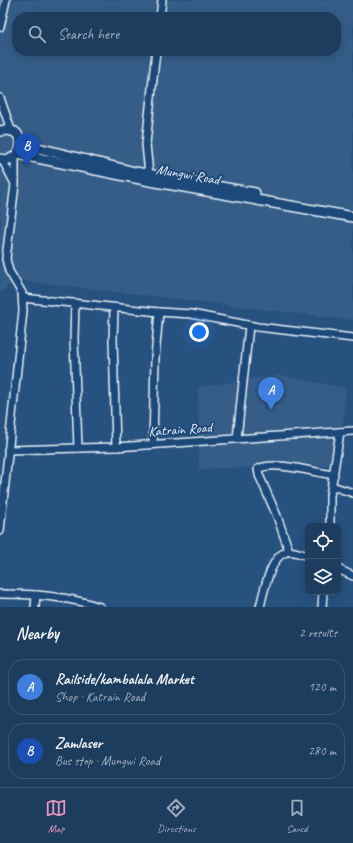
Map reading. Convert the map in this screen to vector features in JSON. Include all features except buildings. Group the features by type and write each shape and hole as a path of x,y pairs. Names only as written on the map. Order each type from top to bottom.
{"main road":[{"path":"0,131 11,130 18,136 22,144 17,156 1,159"},
{"name":"Mungwi Road","path":"22,144 149,174 353,210"},
{"name":"Mungwi Road","path":"17,156 150,182 353,217"}],"street":[{"path":"0,27 6,0"},
{"path":"161,12 162,0"},
{"path":"149,174 146,144 155,56"},
{"path":"0,98 11,130"},
{"path":"0,531 23,298 20,287 8,271 6,259 17,156"},
{"path":"1,159 15,184"},
{"path":"23,298 114,308 191,314 249,326 353,338"},
{"path":"75,303 74,339 78,448"},
{"path":"114,308 113,340 116,447"},
{"path":"153,444 155,365 160,312"},
{"path":"237,438 242,378 249,326"},
{"name":"Katrain Road","path":"8,450 116,447 353,431"},
{"path":"330,523 330,496 340,432"},
{"path":"289,551 258,469 276,466 292,467 334,475"},
{"path":"332,486 353,494"},
{"path":"260,607 266,584 280,555 289,551 305,555"},
{"path":"341,570 353,576"},
{"path":"0,594 36,595 82,601 100,607"},
{"path":"35,607 36,595"},
{"path":"322,607 323,595"}],"shaded area":[{"path":"0,0 353,0 353,320 16,280 0,293"},
{"path":"279,375 346,388 339,465 199,469 198,387"}],"place":[{"name":"Zamlaser","path":"27,166"},
{"name":"Railside/kambalala Market","path":"271,410"}]}
